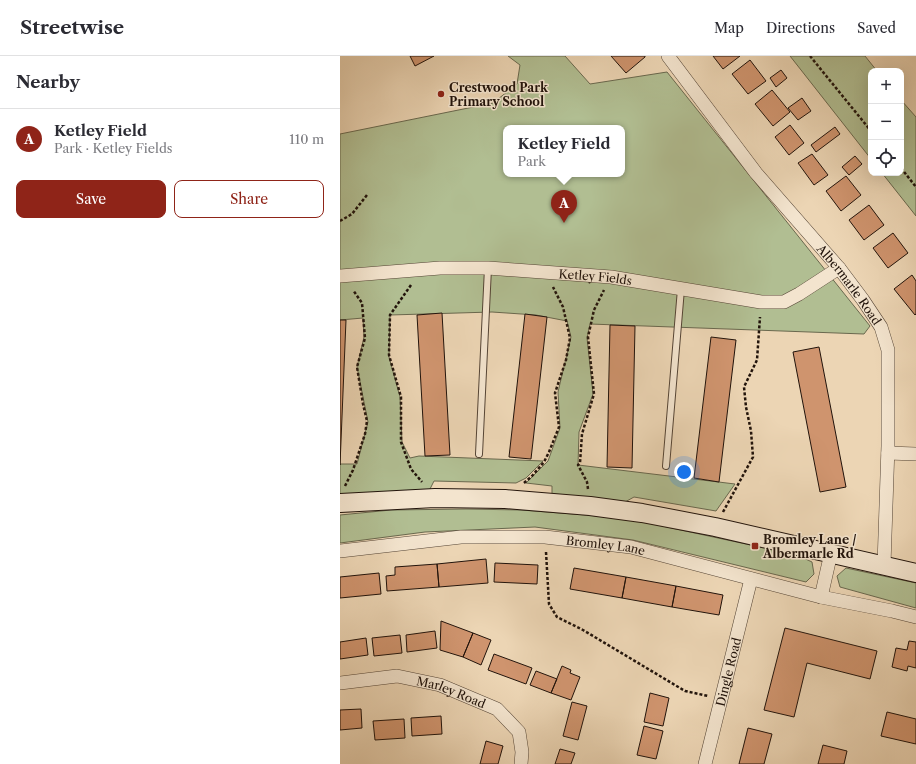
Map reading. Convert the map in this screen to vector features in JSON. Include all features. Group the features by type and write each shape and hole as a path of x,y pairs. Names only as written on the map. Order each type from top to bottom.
{"street":[{"name":"Albermarle Road","path":"668,56 756,173 839,268 880,326 888,350 888,452 884,566"},
{"name":"Ketley Fields","path":"342,276 440,268 488,268 611,277 761,302 784,302 839,268"},
{"path":"888,452 916,454"},
{"path":"341,497 505,499 642,512 715,527 916,573"},
{"name":"Bromley Lane","path":"340,551 461,537 545,537 631,547 820,598 892,611 916,617"},
{"path":"820,598 831,553"},
{"name":"Dingle Road","path":"705,764 751,579"},
{"name":"Marley Road","path":"340,683 397,676 440,685 496,709 519,732 522,752 521,764"}],"lane":[{"path":"479,454 488,268"},
{"path":"666,466 681,288"}],"path":[{"path":"810,56 868,127"},
{"path":"904,172 916,187"},
{"path":"340,221 352,214 367,195"},
{"path":"422,270 390,315 389,355 401,397 401,442 410,469 435,498"},
{"path":"505,499 532,476 544,462 559,427 555,392 566,360 570,338 563,307 545,272"},
{"path":"341,497 353,470 365,434 367,421 357,367 365,338 362,303 342,276"},
{"path":"590,506 587,482 578,465 580,463 582,434 594,394 588,337 594,310 611,277"},
{"path":"715,527 753,457 751,430 746,407 744,387 757,360 761,302"},
{"path":"545,537 549,604 557,617 583,630 685,691 721,699"}],"green space":[{"path":"508,56 565,56 590,84 667,72 870,326 864,334 590,324 587,338 593,394 579,432 578,465 735,484 716,511 634,497 625,502 552,497 552,486 526,483 548,461 560,428 558,392 571,337 567,321 536,315 492,312 390,315 389,357 400,397 402,442 410,458 419,456 543,461 526,478 516,483 434,481 428,493 340,495 340,464 357,464 368,422 357,367 364,337 363,318 340,320 340,134 493,103 517,84 520,65"},
{"path":"790,56 865,56 875,68 868,68 868,155"},
{"path":"904,103 916,117 916,216 884,176 904,176"},
{"path":"391,510 521,510 625,518 797,555 812,562 814,574 806,582 633,540 535,527 425,532 340,543 340,515"},
{"path":"846,568 916,583 916,608 840,587 837,576"}],"building":[{"path":"410,56 434,56 415,66"},
{"path":"611,56 645,56 645,57 626,73"},
{"path":"713,56 740,56 723,69"},
{"path":"750,60 766,81 748,94 732,74"},
{"path":"781,70 787,78 776,87 770,78"},
{"path":"772,90 790,112 773,126 755,104"},
{"path":"802,98 811,111 798,120 788,108"},
{"path":"790,125 804,143 789,155 775,137"},
{"path":"835,127 840,134 816,152 811,145"},
{"path":"812,154 828,175 814,185 798,163"},
{"path":"855,156 862,164 849,175 842,167"},
{"path":"846,176 861,195 841,211 826,191"},
{"path":"869,205 884,225 864,240 849,220"},
{"path":"893,233 908,253 888,268 873,248"},
{"path":"912,275 916,281 915,315 894,289"},
{"path":"442,313 450,455 425,456 417,315"},
{"path":"525,314 547,317 531,459 509,457"},
{"path":"340,320 346,320 340,465"},
{"path":"610,325 635,326 632,468 607,467"},
{"path":"711,337 736,340 719,482 694,478"},
{"path":"819,347 846,487 820,492 793,352"},
{"path":"486,559 488,583 439,587 437,564"},
{"path":"495,563 538,565 537,584 494,582"},
{"path":"437,564 439,587 387,591 386,576 395,575 395,567"},
{"path":"574,568 626,577 622,598 570,589"},
{"path":"379,573 381,594 340,598 340,577"},
{"path":"626,577 676,586 672,607 622,598"},
{"path":"676,586 723,595 719,615 672,607"},
{"path":"441,621 473,633 463,657 440,650"},
{"path":"785,628 877,651 870,679 807,663 794,717 764,710"},
{"path":"435,631 437,648 407,652 406,635"},
{"path":"473,633 491,640 481,665 463,657"},
{"path":"400,635 402,653 374,656 372,638"},
{"path":"366,638 368,655 340,659 340,642"},
{"path":"909,641 916,642 916,668 908,666 907,671 892,667 896,648 907,650"},
{"path":"494,654 532,668 526,684 488,670"},
{"path":"562,666 571,670 570,673 580,677 571,700 551,693"},
{"path":"536,671 557,679 551,693 530,685"},
{"path":"650,693 669,698 663,726 644,722"},
{"path":"572,702 587,706 578,740 563,736"},
{"path":"361,709 362,728 340,730 340,710"},
{"path":"887,712 916,719 916,744 881,736"},
{"path":"441,716 442,734 412,736 411,718"},
{"path":"404,719 405,738 375,740 373,721"},
{"path":"644,726 663,731 656,759 637,755"},
{"path":"748,728 772,734 764,764 739,764"},
{"path":"486,741 503,746 498,764 480,764"},
{"path":"823,745 847,751 844,764 818,764"},
{"path":"560,749 575,753 571,764 555,764"}],"place":[{"name":"Crestwood Park Primary School","path":"441,94"},
{"name":"Ketley Field","path":"564,223"},
{"name":"Bromley Lane / Albermarle Rd","path":"755,546"}]}
